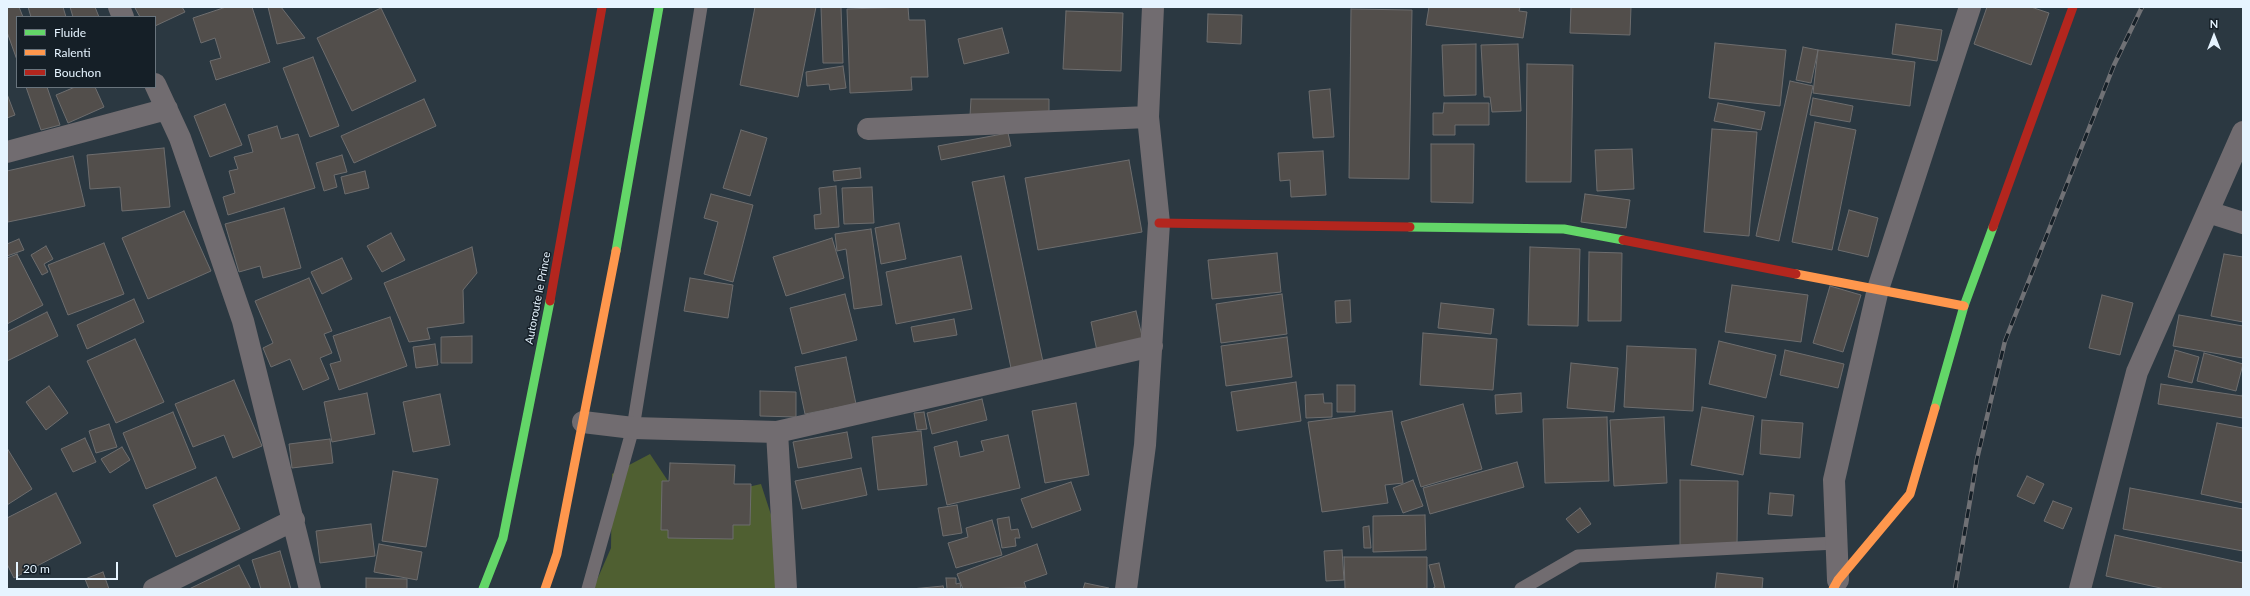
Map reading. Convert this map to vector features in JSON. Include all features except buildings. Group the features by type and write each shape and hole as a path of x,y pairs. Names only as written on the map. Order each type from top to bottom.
{"street":[{"path":"545,589 557,554 605,313 659,7"},
{"path":"1126,589 1145,445 1159,223 1148,117 1153,7"},
{"path":"1836,584 1834,480 1878,289 1970,7"},
{"path":"1836,584 1910,494 1964,306 2074,7"},
{"name":"Autoroute le Prince","path":"483,589 503,538 550,302 601,8"},
{"path":"156,86 180,138 243,320 310,589"},
{"path":"7,152 167,109"},
{"path":"868,129 1148,117"},
{"path":"2080,589 2138,372 2243,132"},
{"path":"2208,212 2243,223"},
{"path":"1159,223 1564,229 1964,306"},
{"path":"583,422 633,428 777,432 1152,346"},
{"path":"777,432 786,589"},
{"path":"154,589 294,520"}],"lane":[{"path":"588,589 633,428 701,7"},
{"path":"1521,589 1578,556 1836,543"}],"green space":[{"path":"650,454 682,502 761,484 774,524 777,589 593,589 611,548 612,474"}],"railway":[{"path":"1955,589 1977,459 2005,341 2114,65 2142,7"}],"traffic: fast":[{"path":"616,251 659,7"},
{"path":"1410,227 1564,229 1623,240"},
{"path":"1935,408 1964,306 1993,227"},
{"path":"483,589 503,538 550,301"}],"traffic: slow":[{"path":"545,589 557,554 616,251"},
{"path":"1796,274 1964,306"},
{"path":"1833,589 1838,580 1910,494 1935,408"}],"traffic: jam":[{"path":"550,301 602,7"},
{"path":"1993,227 2073,7"},
{"path":"1159,223 1410,227"},
{"path":"1623,240 1796,274"}]}
